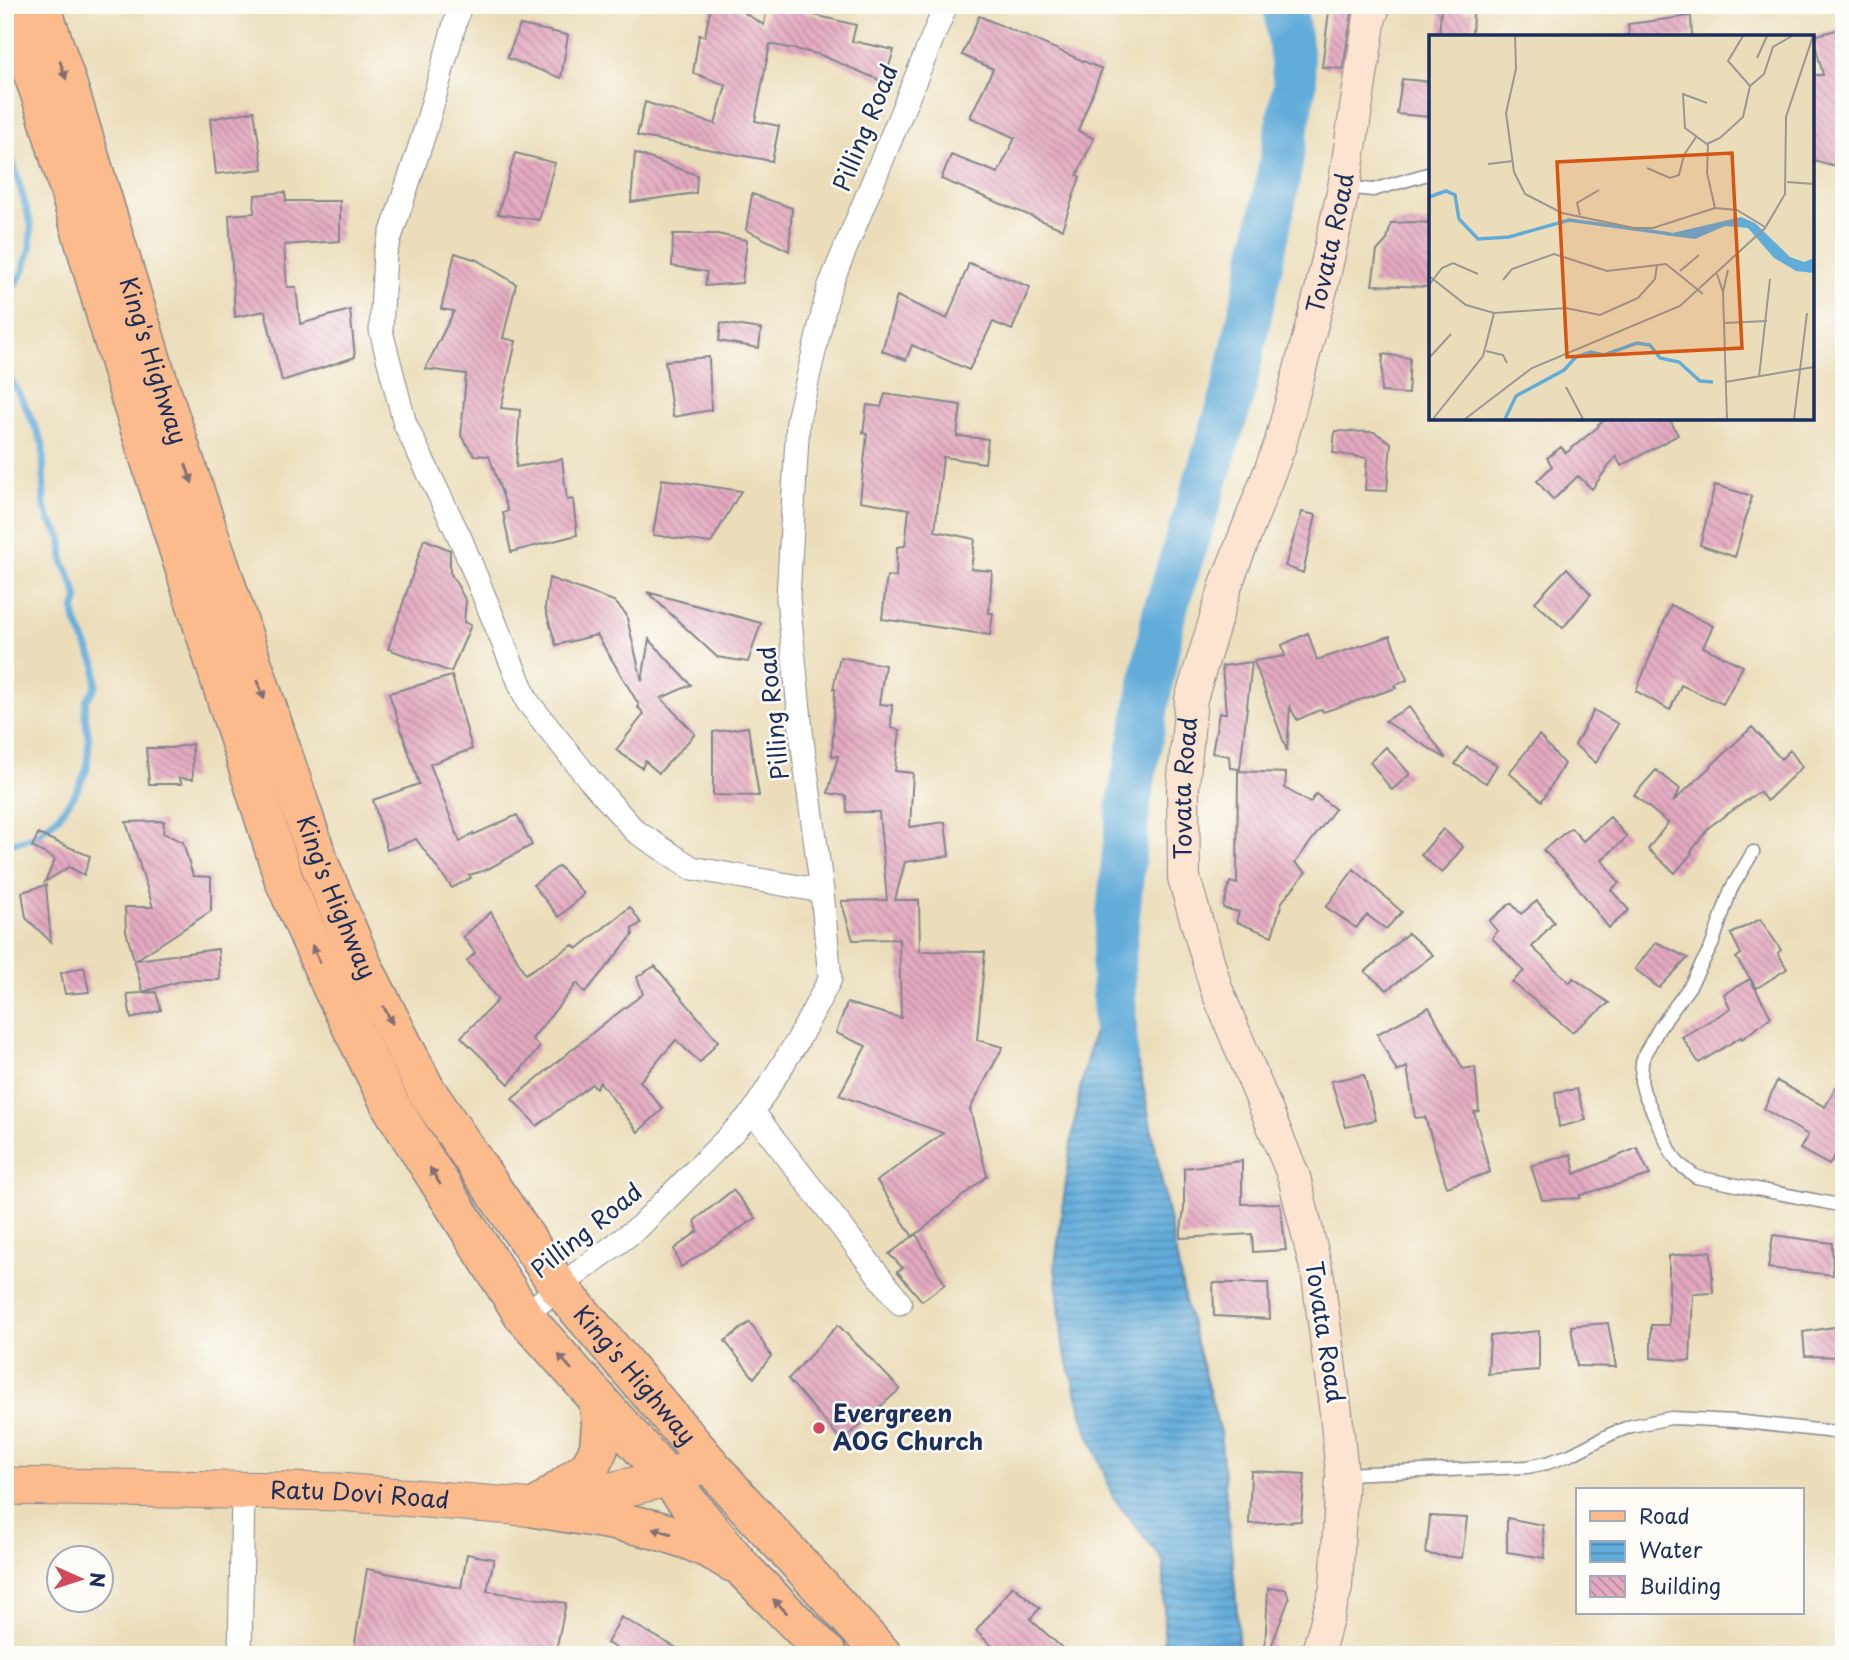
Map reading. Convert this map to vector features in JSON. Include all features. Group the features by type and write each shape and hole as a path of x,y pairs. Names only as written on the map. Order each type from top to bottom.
{"highway":[{"name":"King's Highway","path":"8,5 44,105 131,401 284,880 331,986 391,1106 524,1316 668,1478 746,1571 828,1655"},
{"name":"King's Highway","path":"41,5 71,92 160,387 320,864 363,966 426,1090 559,1287 746,1506 883,1655"},
{"path":"536,1508 590,1467 599,1448 601,1423 598,1399"},
{"path":"536,1508 653,1528 682,1537 720,1554 746,1571"}],"main road":[{"name":"Ratu Dovi Road","path":"5,1486 339,1492 536,1508 668,1478 708,1462"}],"street":[{"path":"460,5 424,134 385,253 381,331 405,424 461,540 527,701 589,779 635,831 691,868 822,891"},
{"name":"Pilling Road","path":"524,1316 639,1227 753,1112 799,1040 830,979 788,598 798,420 829,288 946,5"},
{"name":"Tovata Road","path":"1317,1655 1336,1588 1342,1474 1318,1277 1294,1177 1216,988 1184,878 1183,788 1191,699 1227,582 1280,445 1321,290 1344,187 1370,17 1375,5"},
{"path":"753,1112 900,1303"},
{"path":"240,1655 243,1491"}],"lane":[{"path":"1344,187 1373,190 1429,174"},
{"path":"1753,852 1731,889 1712,945 1690,986 1645,1053 1641,1082 1671,1153 1678,1163 1696,1177 1844,1206"},
{"path":"1342,1474 1527,1467 1570,1455 1631,1426 1671,1418 1735,1421 1844,1433"}],"water":[{"path":"1107,977 1140,1070 1186,1305 1220,1432 1239,1655 1162,1655 1164,1562 1113,1497 1084,1421 1063,1345 1055,1265 1081,1084"}],"building":[{"path":"711,5 732,5 764,25 767,5 773,5 856,25 852,41 894,50 884,82 818,54 770,44 755,121 779,126 772,161 637,136 645,102 715,124 726,85 693,73 699,35 705,36"},
{"path":"1441,9 1473,12 1472,35 1439,35"},
{"path":"1329,11 1352,13 1343,69 1322,67"},
{"path":"979,16 1102,69 1078,131 1094,138 1077,175 1080,177 1062,229 941,179 951,155 998,173 1015,138 970,117 993,69 962,55"},
{"path":"1691,16 1692,35 1629,35 1628,24"},
{"path":"520,25 568,35 561,78 507,58"},
{"path":"1844,28 1844,168 1814,160 1814,75 1823,75 1814,36"},
{"path":"1402,79 1429,82 1429,117 1397,114"},
{"path":"254,111 263,169 216,174 210,119"},
{"path":"515,153 555,163 539,220 498,214"},
{"path":"635,153 697,175 696,193 631,202"},
{"path":"285,192 286,201 340,201 340,241 284,245 287,287 296,287 300,324 350,310 355,357 282,381 265,311 235,317 229,215 254,213 255,195"},
{"path":"752,194 792,208 789,251 746,230"},
{"path":"1391,223 1429,223 1429,287 1372,285 1377,251 1387,240"},
{"path":"673,234 717,234 747,240 742,283 705,286 707,272 672,266"},
{"path":"455,253 477,260 516,284 503,338 516,341 501,408 520,410 516,467 562,459 567,500 573,499 577,535 511,552 503,513 508,511 489,456 474,455 461,436 466,374 425,369 454,311 441,309"},
{"path":"969,263 1030,287 1012,330 993,322 969,370 912,345 906,360 882,351 897,296 947,319"},
{"path":"721,323 761,329 759,348 719,341"},
{"path":"1383,354 1410,358 1408,394 1381,392"},
{"path":"709,357 711,410 673,417 665,361"},
{"path":"885,394 961,405 957,436 988,439 985,463 943,457 935,531 975,539 971,569 992,571 989,613 993,613 990,635 882,619 887,576 896,577 897,547 905,546 909,509 860,501 867,434 863,433 867,405 881,407"},
{"path":"1605,420 1670,420 1678,435 1621,466 1616,456 1592,489 1578,476 1553,500 1537,481 1552,466 1547,458 1561,447 1566,453 1599,426 1598,424"},
{"path":"1335,431 1374,432 1391,443 1387,491 1365,490 1367,458 1333,453"},
{"path":"662,479 741,491 711,543 653,535"},
{"path":"1715,485 1752,496 1735,557 1700,545"},
{"path":"1302,512 1316,515 1303,573 1285,566"},
{"path":"424,539 450,550 450,572 466,601 464,622 471,625 451,672 388,649"},
{"path":"1567,568 1591,594 1563,628 1535,602"},
{"path":"549,578 614,601 626,614 642,681 649,639 691,685 661,698 695,734 659,773 645,761 642,768 616,750 644,714 597,635 556,645 545,608"},
{"path":"647,592 761,623 748,662 717,657"},
{"path":"1671,605 1713,626 1703,647 1743,666 1723,704 1681,685 1670,710 1636,691"},
{"path":"1308,633 1317,660 1390,636 1407,680 1394,686 1396,688 1323,712 1322,709 1297,720 1290,707 1287,751 1254,661 1285,656 1282,645"},
{"path":"840,657 885,665 879,704 892,705 891,728 900,730 895,771 913,773 910,827 945,822 949,856 905,862 895,900 919,900 920,951 985,952 977,1040 1003,1047 970,1109 987,1176 913,1237 877,1181 943,1133 839,1095 866,1046 836,1033 847,1003 901,1018 899,939 853,940 841,901 887,900 879,812 847,812 846,796 828,793 838,756 832,756 833,689"},
{"path":"1252,662 1240,769 1230,768 1229,756 1212,753 1219,713 1226,713 1222,666"},
{"path":"452,676 472,749 430,764 460,842 473,833 517,815 532,845 486,870 469,875 471,878 452,888 416,839 387,850 373,800 419,784 389,693"},
{"path":"1409,707 1445,757 1445,758 1385,721"},
{"path":"1594,710 1618,724 1596,763 1575,745"},
{"path":"748,727 759,796 713,795 713,732"},
{"path":"1752,727 1781,759 1790,750 1802,767 1767,801 1759,792 1709,827 1675,873 1648,849 1668,823 1634,795 1656,770 1680,789 1673,802"},
{"path":"1539,735 1564,764 1542,801 1509,773"},
{"path":"192,744 193,779 179,778 182,784 149,784 146,748 172,748"},
{"path":"1386,747 1410,774 1392,790 1370,762"},
{"path":"1467,747 1497,765 1486,783 1455,764"},
{"path":"1238,771 1286,773 1285,788 1310,803 1316,794 1335,809 1295,863 1306,872 1282,902 1272,936 1236,922 1239,912 1223,908 1230,882 1237,884"},
{"path":"1610,817 1627,837 1602,860 1619,883 1611,890 1629,910 1609,928 1569,876 1543,850 1571,828 1583,841"},
{"path":"164,821 163,833 183,842 193,876 211,877 211,911 136,960 218,949 220,980 184,980 143,992 126,931 125,907 153,907 126,822"},
{"path":"1443,829 1463,847 1442,873 1421,855"},
{"path":"38,834 90,856 84,875 69,867 45,882 55,859 32,847"},
{"path":"559,866 584,894 559,917 533,885"},
{"path":"1354,869 1402,912 1386,929 1367,915 1356,928 1326,907"},
{"path":"46,885 51,942 26,918 22,892"},
{"path":"1537,901 1554,922 1532,947 1570,983 1573,978 1609,1003 1572,1032 1512,982 1524,971 1492,938 1497,931 1489,921 1511,903 1521,914"},
{"path":"630,907 641,923 632,929 633,935 585,993 577,983 532,1039 540,1047 509,1084 461,1037 498,1000 467,961 475,953 463,937 491,912 525,974 573,945 577,949"},
{"path":"1760,919 1781,950 1778,953 1787,969 1757,988 1736,958 1741,954 1731,934"},
{"path":"1408,933 1433,955 1387,990 1365,972"},
{"path":"1656,942 1688,958 1659,988 1635,969"},
{"path":"655,966 718,1041 700,1063 676,1040 640,1081 663,1109 638,1132 600,1082 596,1088 592,1084 537,1126 512,1099 643,994 637,977"},
{"path":"84,967 89,992 65,994 61,973"},
{"path":"1750,979 1771,1017 1742,1039 1741,1037 1699,1063 1682,1037 1730,1009 1724,994"},
{"path":"156,992 161,1010 131,1019 127,994"},
{"path":"1429,1007 1463,1069 1475,1067 1479,1111 1474,1112 1490,1172 1447,1187 1425,1117 1415,1118 1407,1067 1397,1072 1377,1034"},
{"path":"1844,1074 1844,1142 1829,1165 1800,1149 1808,1135 1764,1109 1777,1081 1825,1107"},
{"path":"1364,1075 1376,1120 1346,1127 1331,1081"},
{"path":"1577,1089 1586,1120 1559,1127 1555,1092"},
{"path":"1637,1148 1650,1175 1580,1195 1580,1198 1542,1200 1531,1166 1571,1154 1575,1174"},
{"path":"1242,1161 1242,1204 1280,1203 1286,1250 1253,1252 1252,1234 1180,1238 1184,1209 1184,1168"},
{"path":"733,1190 756,1218 681,1267 674,1249 698,1231 695,1220"},
{"path":"916,1234 945,1284 922,1301 897,1271 903,1268 889,1254"},
{"path":"1773,1235 1832,1243 1833,1275 1768,1268"},
{"path":"1711,1251 1713,1293 1693,1294 1690,1361 1651,1358 1651,1325 1669,1325 1669,1256"},
{"path":"1213,1283 1268,1283 1270,1319 1214,1316"},
{"path":"750,1322 771,1356 754,1378 725,1341"},
{"path":"1608,1323 1616,1367 1577,1366 1571,1326"},
{"path":"838,1325 900,1389 842,1441 788,1379"},
{"path":"1840,1326 1841,1357 1805,1356 1803,1332"},
{"path":"1539,1331 1539,1370 1488,1374 1490,1336"},
{"path":"1251,1471 1305,1474 1301,1521 1249,1524"},
{"path":"1430,1516 1467,1518 1462,1558 1426,1554"},
{"path":"1507,1518 1543,1525 1545,1558 1507,1552"},
{"path":"467,1554 494,1559 487,1591 566,1603 555,1655 353,1655 367,1569 461,1588"},
{"path":"1013,1586 1040,1608 1030,1619 1070,1655 1001,1655 976,1631"},
{"path":"1268,1588 1286,1589 1289,1599 1269,1652 1265,1651"},
{"path":"621,1617 689,1655 628,1655 607,1643"}],"waterway":[{"path":"1116,1057 1113,966 1129,803 1164,614 1233,393 1272,212 1295,84 1285,5"},
{"path":"5,135 31,225 30,249 22,274 5,299"},
{"path":"5,370 43,444 44,505 50,521 62,538 63,562 78,598 74,610 76,622 96,666 96,686 86,701 85,716 89,740 87,769 75,794 58,817 36,836 5,846"}],"place":[{"name":"Evergreen AOG Church","path":"819,1428"}]}
